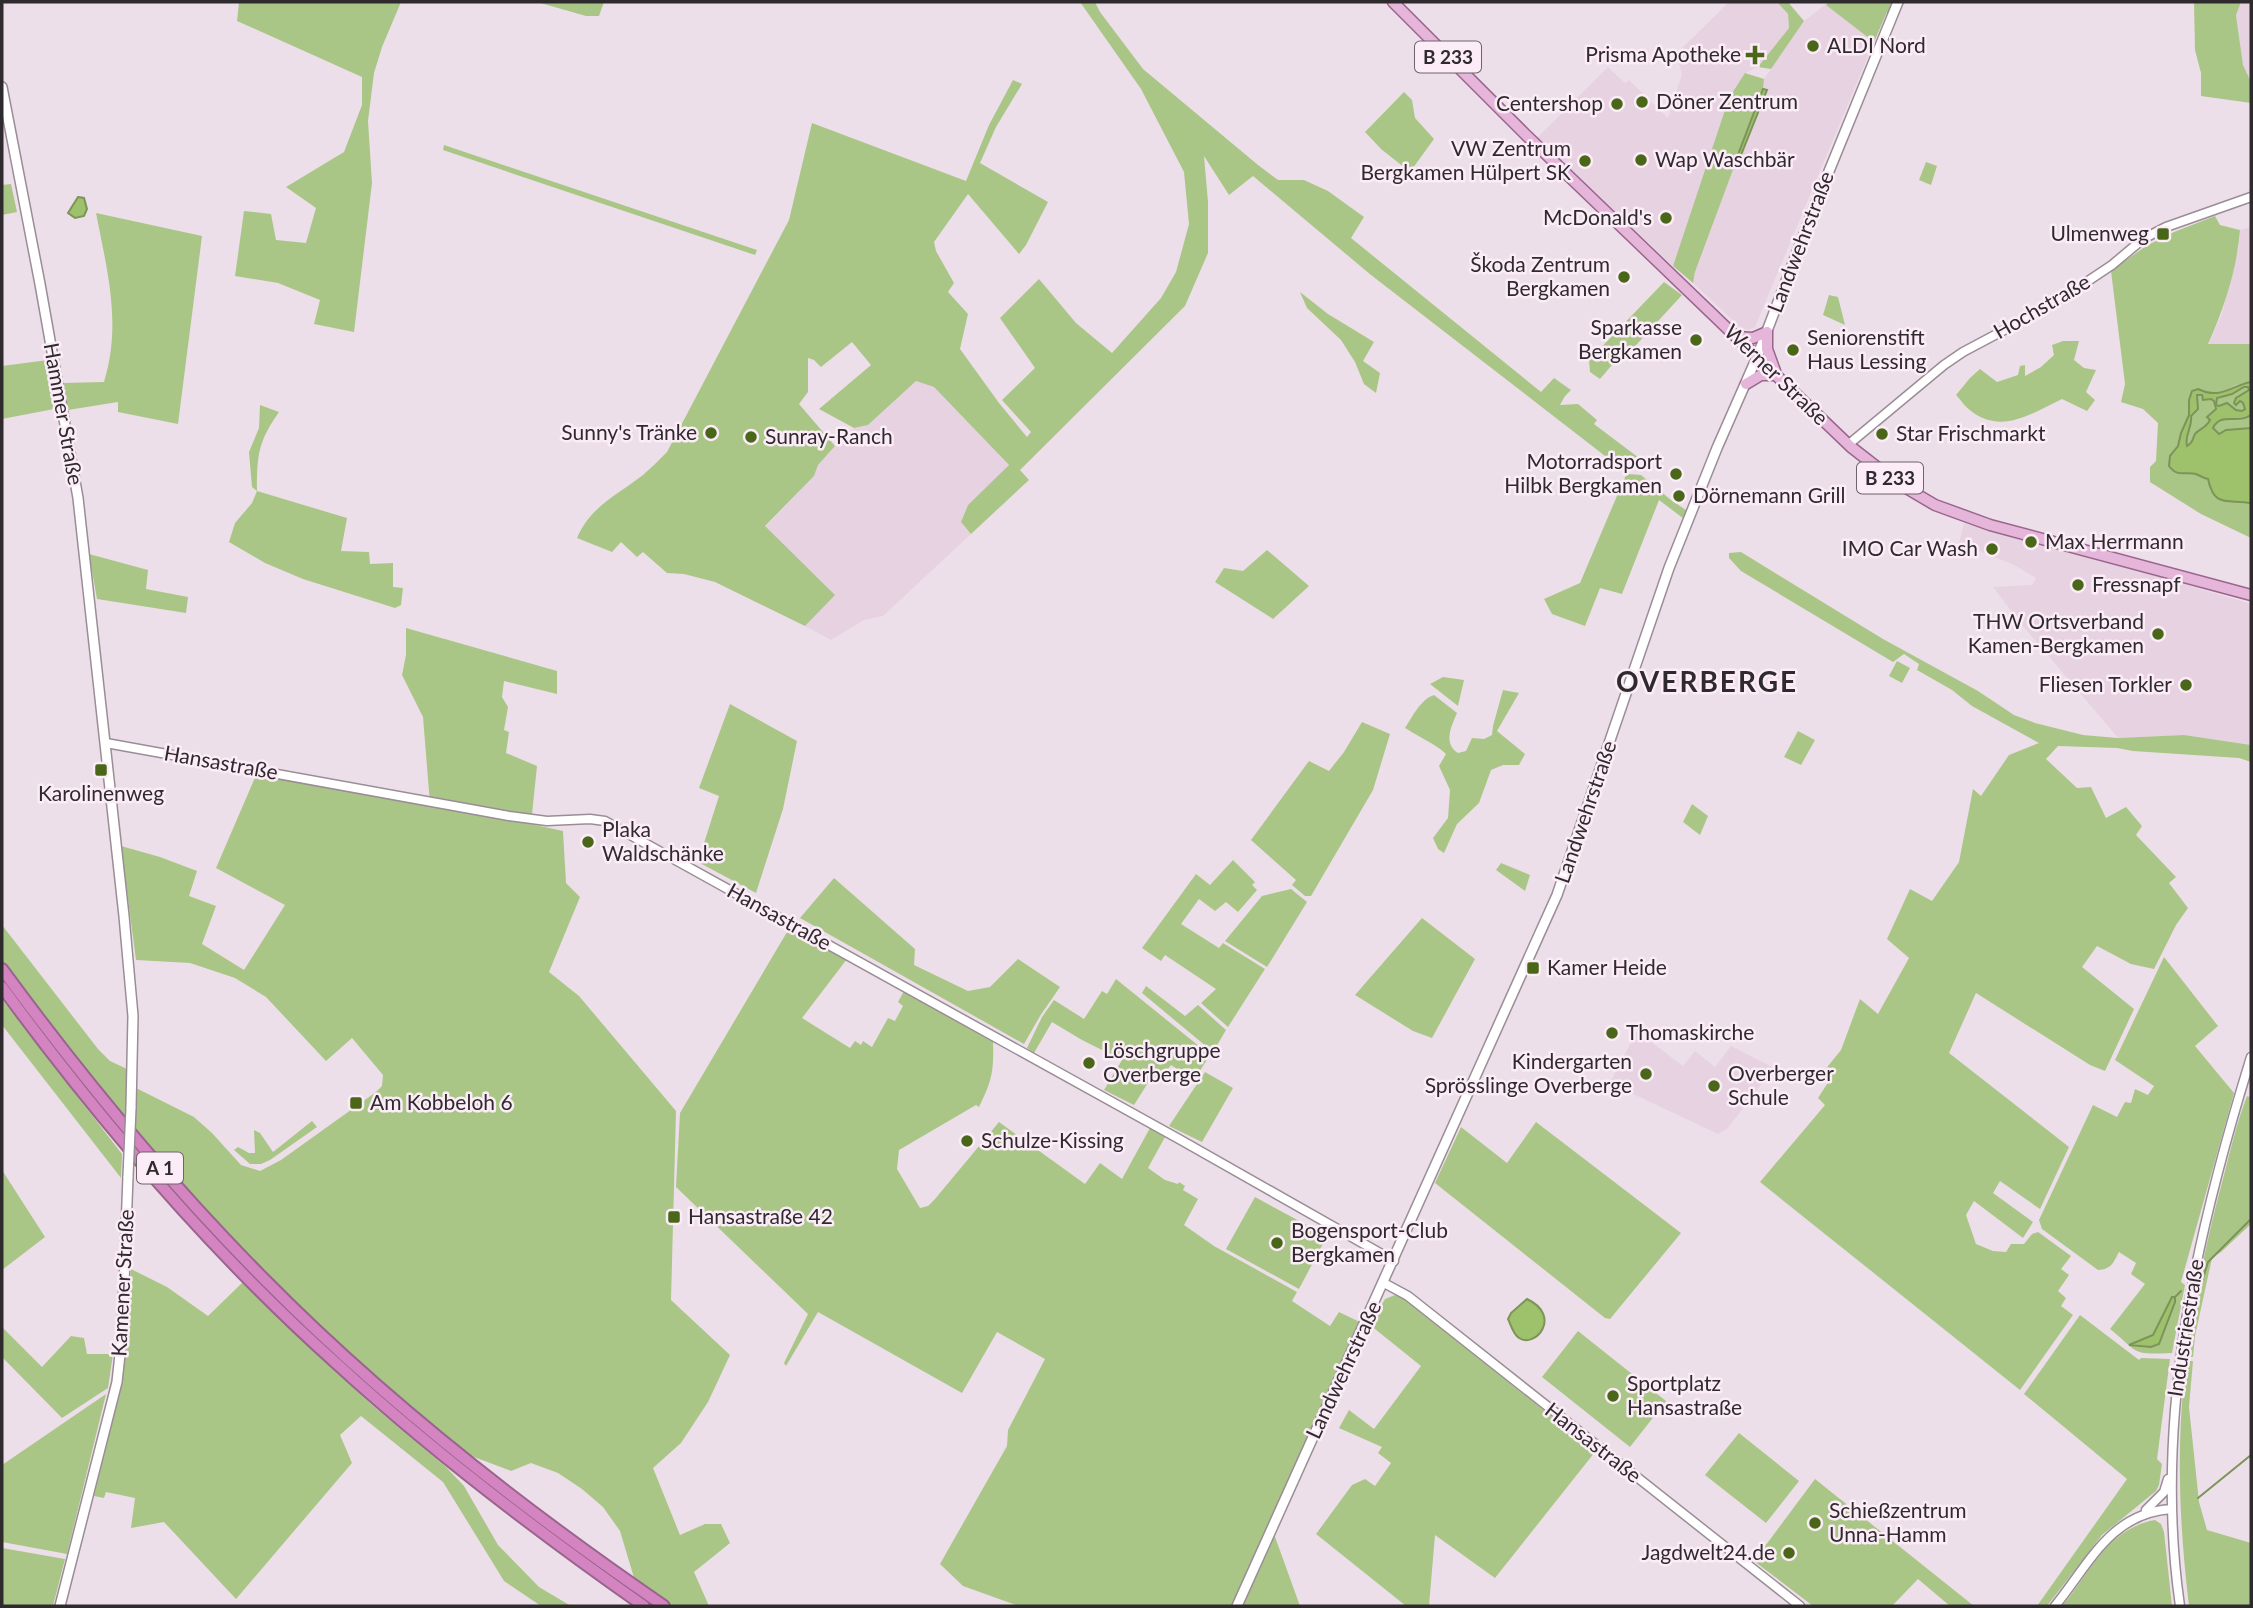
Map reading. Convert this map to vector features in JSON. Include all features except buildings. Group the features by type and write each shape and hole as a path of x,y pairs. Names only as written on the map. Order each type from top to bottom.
{"highway":[{"name":"A 1","path":"2,969 79,1071 139,1144 207,1220 299,1313 394,1401 495,1484 566,1538 664,1606"},
{"name":"A 1","path":"2,987 35,1033 126,1146 199,1227 304,1334 386,1408 489,1493 644,1606"}],"main road":[{"name":"Werner Straße","path":"1393,2 1757,357 1849,444 1895,482 1958,514 2024,535 2251,595"},
{"name":"Landwehrstraße","path":"1237,1606 1394,1261 1566,872 1669,568 1717,447 1757,357 1861,89 1898,2"},
{"name":"Hammer Straße","path":"2,86 78,498 106,743"},
{"path":"1737,337 1753,338 1767,332 1767,349 1776,375 1761,375 1746,384"},
{"name":"Kamener Straße","path":"60,1606 117,1382 122,1336 133,1016 106,743"}],"street":[{"name":"Hochstraße","path":"1849,444 1944,365 2085,283 2143,239 2166,227 2251,197"},
{"name":"Hansastraße","path":"106,743 509,816 547,821 590,819 612,824 1394,1261"},
{"name":"Industriestraße","path":"2180,1606 2171,1509 2176,1384 2186,1311 2219,1167 2251,1057"},
{"name":"Hansastraße","path":"1384,1283 1408,1296 1800,1606"},
{"path":"2056,1606 2109,1536 2141,1514 2164,1492 2171,1471"},
{"path":"2141,1514 2171,1509"}],"shaded area":[{"path":"239,2 401,2 374,73 368,121 372,183 354,332 314,324 320,300 278,283 235,276 244,211 271,214 276,240 306,243 316,208 286,187 344,152 362,105 362,77 237,21"},
{"path":"537,2 604,2 599,16 586,16"},
{"path":"1080,2 1095,2 1143,69 1258,165 1278,180 1304,180 1328,191 1364,217 1351,238 1541,392 1554,378 1571,390 1560,405 1578,404 1597,420 1594,424 1639,458 1618,466 1371,275 1253,176 1229,195 1204,156 1208,202 1208,253 1185,306 1020,470 1029,480 971,534 961,522 968,505 1009,465 934,387 916,381 868,425 854,428 819,409 871,365 852,342 821,367 808,358 808,392 799,404 835,446 818,465 814,476 765,526 835,595 805,626 715,582 684,574 667,573 643,552 637,557 621,542 612,552 577,538 597,510 643,475 667,452 789,220 812,123 966,181 989,125 1013,80 1022,84 996,127 980,163 1048,202 1019,254 968,194 934,242 936,251 954,283 948,292 968,314 960,349 1027,437 1031,432 1002,400 1035,368 1000,318 1039,279 1076,323 1112,353 1161,298 1176,272 1189,224 1184,172 1141,89"},
{"path":"1729,2 1777,2 1788,14 1789,28 1758,67 1745,73 1673,266 1537,138 1608,67 1625,83 1629,80 1668,118 1682,74 1676,54"},
{"path":"1777,2 1788,2 1804,21 1771,69 1758,67 1789,28 1788,14"},
{"path":"1829,2 1891,2 1890,6 1895,2 1888,16 1887,12 1874,42 1826,5"},
{"path":"2194,2 2241,2 2236,15 2243,65 2251,82 2251,103 2201,96 2201,73 2195,50"},
{"path":"2241,2 2251,2 2251,82 2243,65 2236,14"},
{"path":"1826,4 1874,42 1755,327 1749,330 1741,328 1693,283 1695,272 1763,89 1764,79 1804,21"},
{"path":"1745,73 1764,79 1763,89 1693,283 1673,266 1729,98"},
{"path":"1763,89 1767,90 1739,160 1736,160"},
{"path":"1404,92 1412,100 1415,118 1434,139 1410,172 1365,132"},
{"path":"444,145 757,250 755,255 443,150"},
{"path":"1926,162 1937,166 1931,185 1919,180"},
{"path":"11,184 17,212 2,215 2,185"},
{"path":"78,197 84,198 87,209 84,216 75,218 68,213"},
{"path":"96,213 202,236 178,424 118,412 118,402 68,410 62,383 104,382 112,339 111,297"},
{"path":"2215,216 2220,225 2240,230 2229,288 2208,344 2251,344 2251,382 2236,385 2218,395 2198,389 2189,400 2189,415 2178,446 2170,456 2208,480 2211,492 2251,503 2251,538 2201,514 2150,482 2150,467 2156,461 2158,423 2143,409 2121,402 2125,384 2111,271 2146,246"},
{"path":"2251,227 2251,344 2208,345 2222,314 2239,246 2240,230"},
{"path":"1664,282 1682,295 1627,355 1623,352 1600,379 1590,372 1589,360"},
{"path":"1300,292 1328,314 1374,342 1363,361 1380,373 1376,393 1364,384 1355,362 1341,340 1307,308"},
{"path":"1829,295 1838,297 1845,325 1823,315"},
{"path":"2063,341 2079,341 2074,360 2084,368 2096,370 2086,392 2095,400 2087,411 2062,399 2017,419 1994,421 1971,411 1956,395 1980,369 1997,382 2018,375 2020,366 2025,365 2025,376 2054,355 2052,345"},
{"path":"48,360 53,383 54,409 2,419 2,366"},
{"path":"916,381 934,387 1009,465 968,505 961,522 971,534 883,616 864,620 831,640 805,626 834,594 765,527 814,476 818,465 835,446 854,428 868,425"},
{"path":"2251,382 2251,417 2220,420 2213,428 2219,434 2226,430 2251,428 2251,503 2218,498 2208,479 2196,474 2178,473 2169,466 2170,456 2178,446 2189,415 2192,391 2198,389 2219,393","holes":["2244,387 2249,390 2236,398 2234,403 2243,403 2245,409 2242,411 2227,403 2216,405 2217,398","2197,395 2202,395 2203,400 2214,401 2216,409 2207,417 2210,420 2208,423 2195,434 2187,446 2191,416 2198,409"]},
{"path":"2244,387 2249,390 2241,395 2240,401 2245,410 2236,410 2227,403 2216,405 2217,398"},
{"path":"2197,395 2214,401 2215,412 2187,446 2188,427"},
{"path":"260,405 279,412 260,449 257,491 252,487 249,452 259,428"},
{"path":"2250,416 2251,428 2219,434 2213,428 2219,421"},
{"path":"1628,474 1641,475 1692,514 1688,522 1659,500 1622,594 1600,588 1585,626 1552,614 1544,599 1580,583"},
{"path":"257,491 347,518 341,551 369,552 370,564 393,563 393,587 403,588 401,605 395,608 303,579 265,563 229,542 235,523 252,503"},
{"path":"1964,523 2251,604 2251,745 2184,735 2118,738 1993,587 2032,585 2036,578 2012,564 1959,543"},
{"path":"1267,550 1309,586 1273,619 1215,582 1224,568 1243,571"},
{"path":"1741,552 1883,639 1978,691 2014,715 2035,723 2083,735 2118,738 2184,735 2251,745 2251,762 2239,758 2058,746 2046,759 2077,788 2091,787 2106,818 2126,807 2142,826 2136,835 2176,877 2169,883 2188,908 2176,925 2154,969 2131,964 2097,946 2082,967 2134,1009 2105,1071 2090,1065 1976,993 1949,1053 2069,1147 2040,1209 2000,1181 1993,1193 2033,1222 2023,1238 1974,1201 1966,1215 1976,1244 1993,1251 2006,1252 2011,1244 2024,1244 2032,1234 2038,1232 2071,1256 2061,1269 2069,1275 2058,1291 2066,1298 2061,1306 2073,1315 2020,1390 1760,1182 1825,1105 1818,1098 1831,1078 1824,1071 1841,1050 1860,999 1878,1014 1909,958 1887,939 1910,889 1932,901 1959,862 1973,789 1981,796 2009,755 2039,743 1972,706 1952,690 1917,670 1919,664 1904,654 1893,662 1741,571 1729,558 1729,553"},
{"path":"89,554 148,570 146,589 188,597 186,613 97,599"},
{"path":"406,628 557,671 557,694 504,681 502,697 508,707 504,730 509,732 506,753 537,766 531,824 563,831 566,883 580,897 549,972 579,996 676,1111 671,1300 730,1355 708,1402 681,1443 653,1468 680,1535 705,1524 721,1524 730,1543 694,1572 709,1606 673,1606 635,1581 620,1531 603,1507 582,1489 558,1473 531,1463 511,1471 466,1454 332,1337 226,1235 135,1135 2,961 2,925 98,1049 110,1061 127,1069 126,1083 194,1117 241,1165 260,1171 281,1160 376,1092 382,1086 383,1075 352,1038 326,1061 266,997 235,978 190,963 136,960 121,846 197,871 189,896 216,906 202,944 244,970 285,905 216,868 257,773 430,804 423,717 402,675 406,655"},
{"path":"1897,661 1910,668 1902,683 1889,676"},
{"path":"1443,677 1464,680 1458,706 1430,684"},
{"path":"1503,690 1519,693 1497,731 1525,754 1519,765 1503,765 1491,770 1479,803 1457,824 1444,853 1438,849 1433,838 1448,818 1450,790 1439,766 1446,754 1405,728 1421,704 1434,695 1457,713 1450,740 1453,749 1458,753 1466,751 1472,738 1484,739 1492,735"},
{"path":"730,704 797,741 783,809 756,893 698,862 719,796 699,788"},
{"path":"1362,722 1390,734 1373,790 1311,896 1305,896 1292,885 1296,880 1251,840 1309,761 1329,771"},
{"path":"1798,731 1815,740 1801,765 1784,757"},
{"path":"1692,804 1708,816 1700,835 1683,822"},
{"path":"1233,860 1255,882 1252,885 1257,890 1238,912 1226,902 1215,911 1199,899 1181,924 1219,948 1223,943 1265,969 1228,1027 1201,1003 1216,989 1165,955 1161,961 1142,948 1196,874 1210,885"},
{"path":"1501,863 1530,875 1525,891 1496,870"},
{"path":"834,878 915,949 914,965 968,991 990,987 1018,959 1060,987 1024,1044 800,918"},
{"path":"1291,889 1307,902 1267,967 1225,941 1262,896"},
{"path":"1422,918 1475,959 1432,1038 1413,1031 1355,995"},
{"path":"790,927 847,959 802,1018 850,1048 855,1041 861,1045 863,1041 872,1047 888,1018 895,1021 903,1006 898,1002 904,991 993,1041 991,1076 979,1107 976,1105 899,1150 897,1169 920,1208 928,1206 935,1199 999,1122 1085,1184 1100,1163 1122,1179 1150,1128 1165,1137 1148,1168 1165,1180 1178,1184 1179,1182 1185,1186 1183,1190 1198,1199 1184,1225 1214,1246 1297,1292 1292,1301 1330,1326 1339,1312 1364,1324 1233,1606 1019,1606 963,1586 940,1564 1007,1446 1008,1430 1045,1359 997,1332 962,1393 818,1312 786,1366 784,1363 808,1314 676,1187 680,1113"},
{"path":"2164,957 2218,1026 2195,1046 2234,1093 2181,1282 2185,1285 2172,1353 2136,1351 2110,1329 2145,1284 2131,1274 2136,1263 2119,1252 2109,1267 2098,1270 2042,1229 2039,1220 2093,1105 2117,1117 2125,1102 2131,1103 2135,1089 2148,1095 2154,1086 2115,1060","holes":["2164,1311 2169,1317 2159,1344 2145,1346 2155,1332"]},
{"path":"1116,979 1210,1055 1194,1080 1171,1065 1158,1082 1151,1078 1134,1105 1104,1090 1122,1060 1052,1022 1034,1053 1027,1048 1042,1017 1054,1000 1084,1019 1102,991 1107,994"},
{"path":"1146,986 1185,1016 1198,1005 1226,1030 1213,1052 1142,993"},
{"path":"2,999 122,1154 121,1178 2,1025"},
{"name":"Overberger Schule","path":"1637,1031 1683,1066 1695,1051 1715,1067 1731,1046 1774,1068 1727,1129 1718,1134 1610,1083"},
{"path":"1205,1072 1233,1088 1202,1142 1169,1126"},
{"path":"2251,1092 2251,1224 2212,1258 2193,1357 2186,1356 2213,1220 2237,1125 2247,1096 2249,1097"},
{"path":"312,1121 317,1127 261,1164 250,1164 234,1150 238,1147 255,1153 254,1130 260,1133 273,1152"},
{"path":"1536,1122 1681,1233 1610,1319 1605,1318 1435,1183 1461,1127 1507,1163"},
{"path":"2,1170 45,1237 2,1270"},
{"name":"Bogensport-Club Bergkamen","path":"1255,1197 1327,1236 1299,1289 1226,1249"},
{"path":"131,1269 167,1287 208,1316 243,1282 372,1405 446,1467 464,1486 498,1545 539,1587 571,1606 541,1606 504,1581 443,1482 361,1416 340,1435 352,1463 236,1599 164,1522 131,1528 135,1498 106,1492 104,1498 94,1496 121,1387"},
{"path":"1395,1295 1406,1299 1595,1452 1495,1578 1435,1535 1429,1606 1406,1606 1316,1534 1352,1485 1365,1479 1375,1486 1391,1463 1378,1453 1382,1447 1339,1428 1349,1410 1374,1429 1421,1366 1370,1325 1385,1299"},
{"path":"2172,1297 2175,1297 2175,1302 2159,1344 2151,1347 2129,1345 2153,1335"},
{"path":"1527,1299 1538,1306 1545,1322 1538,1335 1525,1340 1515,1334 1508,1319"},
{"path":"2080,1315 2139,1360 2170,1359 2157,1459 2162,1464 2159,1485 2156,1491 2102,1535 2047,1606 2037,1606 2127,1479 2024,1394"},
{"path":"2,1327 42,1367 71,1336 84,1338 87,1354 113,1354 108,1388 62,1418 2,1357"},
{"name":"Sportplatz Hansastraße","path":"1578,1331 1666,1401 1630,1447 1542,1377"},
{"path":"2186,1361 2193,1361 2189,1407 2199,1502 2207,1530 2251,1543 2251,1606 2189,1606 2180,1484"},
{"path":"106,1394 67,1554 2,1542 2,1465"},
{"path":"1739,1433 1799,1481 1766,1523 1705,1475"},
{"name":"Schießzentrum Unna-Hamm","path":"1815,1479 1974,1606 1950,1606 1918,1579 1892,1606 1813,1606 1754,1561"},
{"path":"2155,1520 2161,1524 2164,1532 2172,1606 2062,1606 2112,1542 2125,1532"},
{"path":"1274,1534 1300,1606 1242,1606"},
{"path":"2,1548 65,1559 53,1606 2,1606"}],"waterway":[{"path":"2199,1291 2208,1262 2251,1219"},
{"path":"2175,1297 2181,1291"},
{"path":"2198,1498 2251,1455"}],"place":[{"name":"ALDI Nord","path":"1813,46"},
{"name":"Prisma Apotheke","path":"1755,55"},
{"name":"Döner Zentrum","path":"1642,102"},
{"name":"Centershop","path":"1617,104"},
{"name":"Wap Waschbär","path":"1641,160"},
{"name":"VW Zentrum Bergkamen Hülpert SK","path":"1585,161"},
{"name":"McDonald's","path":"1666,218"},
{"name":"Ulmenweg","path":"2163,234"},
{"name":"Škoda Zentrum Bergkamen","path":"1624,277"},
{"name":"Sparkasse Bergkamen","path":"1696,340"},
{"name":"Seniorenstift Haus Lessing","path":"1793,350"},
{"name":"Sunny's Tränke","path":"711,433"},
{"name":"Star Frischmarkt","path":"1882,434"},
{"name":"Sunray-Ranch","path":"751,437"},
{"name":"Motorradsport Hilbk Bergkamen","path":"1676,474"},
{"name":"Dörnemann Grill","path":"1679,496"},
{"name":"Max Herrmann","path":"2031,542"},
{"name":"IMO Car Wash","path":"1992,549"},
{"name":"Fressnapf","path":"2078,585"},
{"name":"THW Ortsverband Kamen-Bergkamen","path":"2158,634"},
{"name":"Fliesen Torkler","path":"2186,685"},
{"name":"Karolinenweg","path":"101,770"},
{"name":"Plaka Waldschänke","path":"588,842"},
{"name":"Kamer Heide","path":"1533,968"},
{"name":"Thomaskirche","path":"1612,1033"},
{"name":"Löschgruppe Overberge","path":"1089,1063"},
{"name":"Kindergarten Sprösslinge Overberge","path":"1646,1074"},
{"name":"Overberger Schule","path":"1714,1086"},
{"name":"Am Kobbeloh 6","path":"356,1103"},
{"name":"Schulze-Kissing","path":"967,1141"},
{"name":"Hansastraße 42","path":"674,1217"},
{"name":"Bogensport-Club Bergkamen","path":"1277,1243"},
{"name":"Sportplatz Hansastraße","path":"1613,1396"},
{"name":"Schießzentrum Unna-Hamm","path":"1815,1523"},
{"name":"Jagdwelt24.de","path":"1789,1553"}],"district":[{"name":"OVERBERGE","path":"1707,682"}]}
